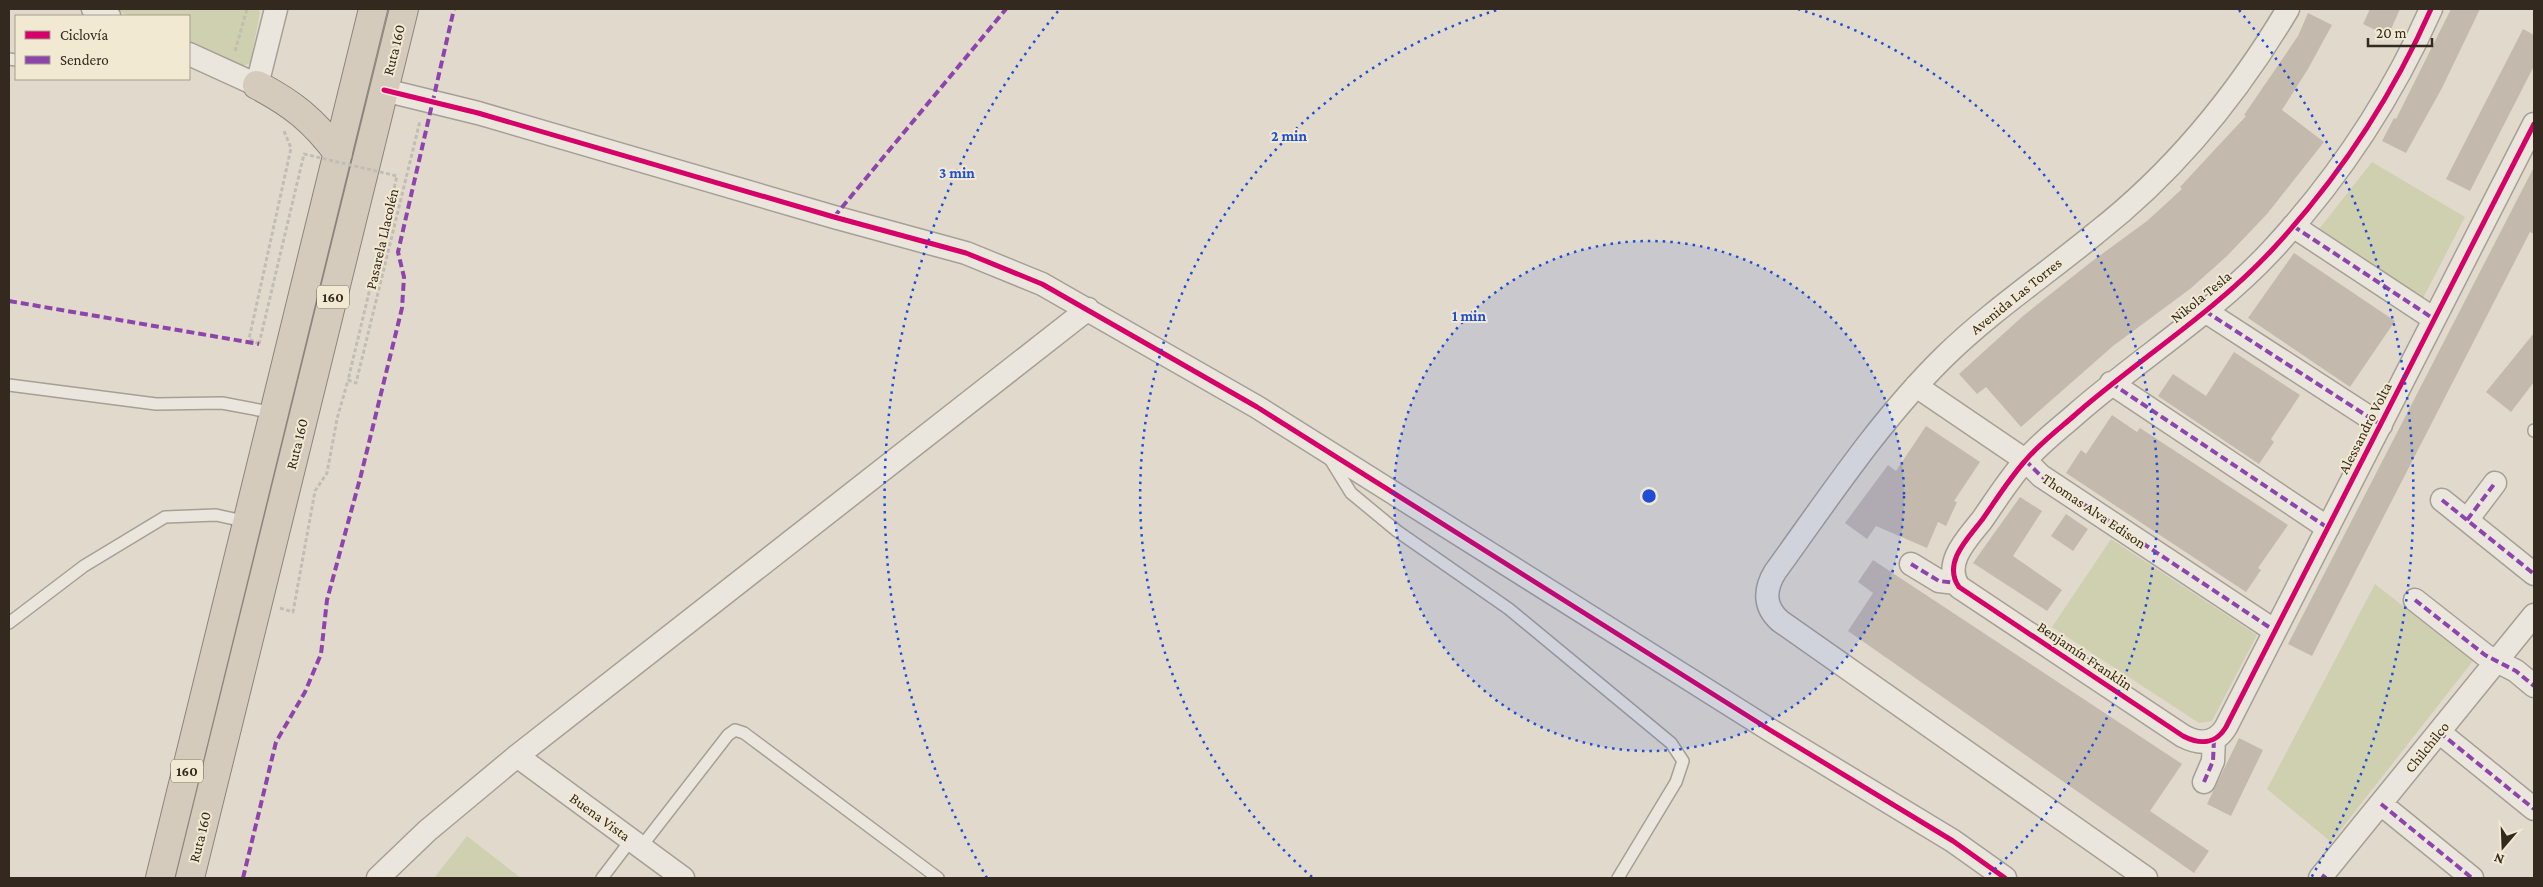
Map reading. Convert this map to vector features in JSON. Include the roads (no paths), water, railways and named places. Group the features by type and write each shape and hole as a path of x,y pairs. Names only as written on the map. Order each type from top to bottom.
{"highway":[{"name":"Ruta 160","path":"160,878 373,9"},
{"name":"Ruta 160","path":"190,878 404,9"},
{"path":"257,85 297,108 318,126 338,152"}],"street":[{"path":"93,9 107,15"},
{"path":"190,56 257,85 276,9"},
{"name":"Avenida Las Torres","path":"2146,878 1780,621 1772,612 1767,601 1768,588 1775,572 1869,443 1916,386 1973,329 2026,286 2097,233 2190,147 2233,94 2288,9"},
{"name":"Nikola Tesla","path":"1955,578 1955,560 1962,547 2025,460 2111,384 2205,311 2252,270 2293,226 2340,168 2372,122 2401,72 2431,9"},
{"path":"384,90 478,113 834,218 966,253 1007,268 1088,309 1257,407 1770,730 1953,841 2004,878"},
{"name":"Alessandro Volta","path":"2214,739 2226,727 2534,124"},
{"path":"2293,226 2434,319"},
{"path":"378,878 427,831 517,756 1088,309"},
{"path":"2205,311 2381,425"},
{"path":"2111,384 2328,528"},
{"name":"Thomas Alva Edison","path":"1916,386 2025,460 2041,476 2275,631"},
{"path":"2467,520 2495,483"},
{"path":"2442,500 2534,574"},
{"name":"Benjamín Franklin","path":"1911,564 1939,580 1955,578 1963,590 2183,736 2202,742 2214,739"},
{"path":"2415,600 2484,655 2516,671 2534,686"},
{"name":"Chilchilco","path":"2323,877 2534,615"},
{"path":"2439,732 2534,809"},
{"path":"2204,782 2213,760 2214,739"},
{"name":"Buena Vista","path":"517,756 683,878"},
{"path":"2381,804 2472,878"}],"lane":[{"path":"9,385 156,404 222,403 275,413"},
{"path":"1326,451 1351,493 1397,531 1509,609 1671,743 1684,761 1676,782 1618,878"},
{"path":"9,623 84,566 165,517 216,515 248,522"},
{"path":"602,878 636,844 728,735 735,730 740,731 938,878"}]}
